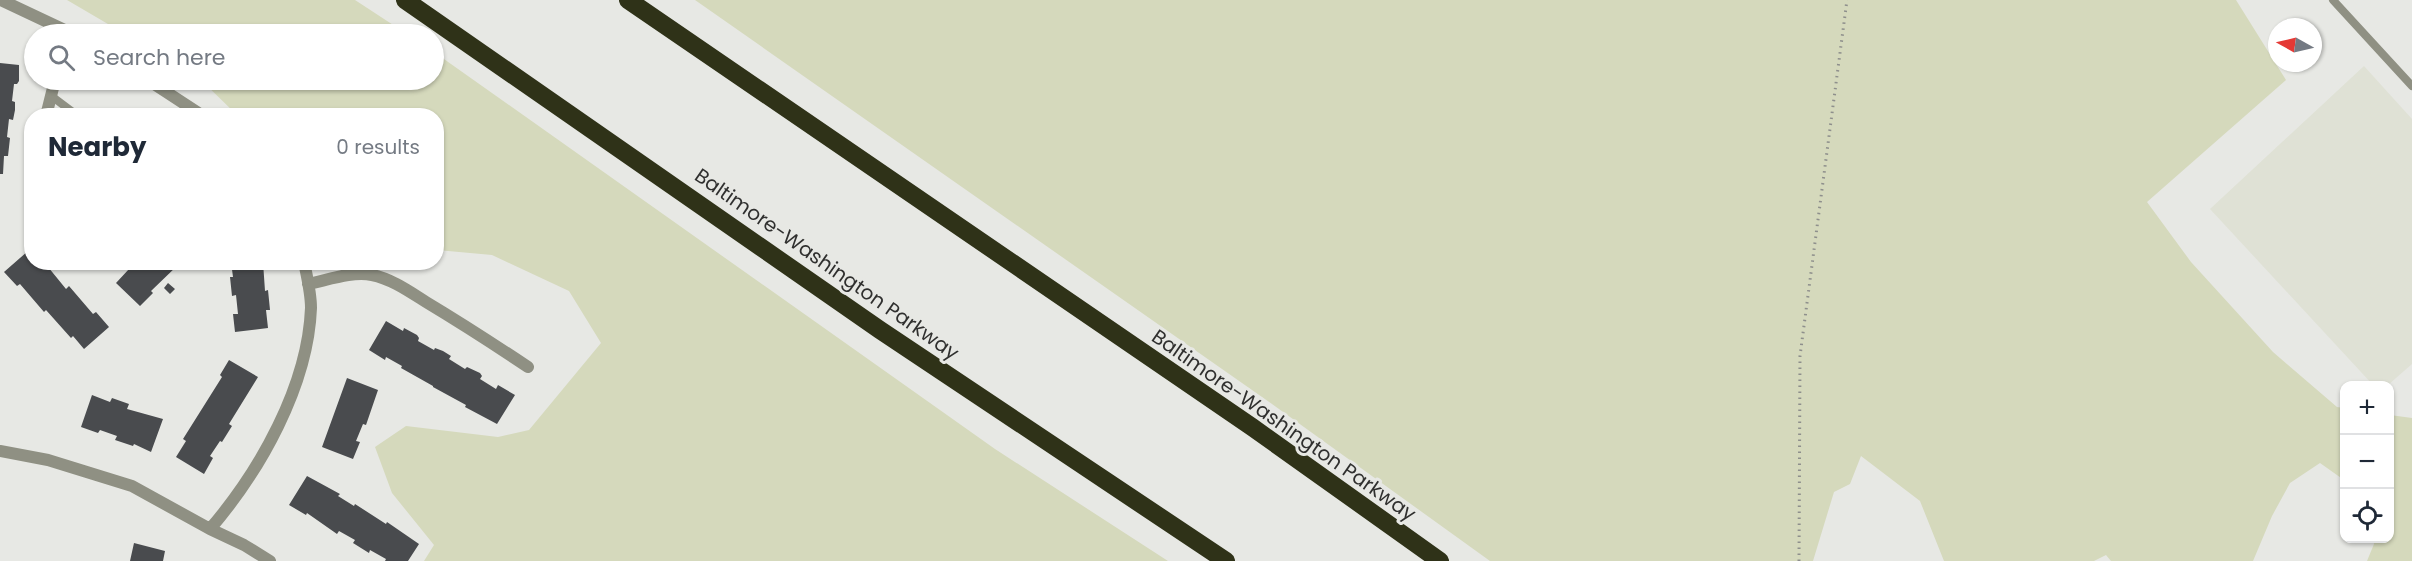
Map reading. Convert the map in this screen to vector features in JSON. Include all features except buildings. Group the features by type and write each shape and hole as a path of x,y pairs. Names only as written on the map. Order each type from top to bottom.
{"highway":[{"name":"Baltimore-Washington Parkway","path":"405,0 440,24"},
{"name":"Baltimore-Washington Parkway","path":"628,0 1252,427 1440,561"},
{"name":"Baltimore-Washington Parkway","path":"444,27 880,330 1226,561"}],"street":[{"path":"1,0 52,24"},
{"path":"48,108 52,90"},
{"path":"163,90 191,108"},
{"path":"210,529 234,502 245,484 294,390 309,333 311,305 305,270"},
{"path":"308,284 359,275 382,278 468,327 528,367"},
{"path":"0,451 48,460 132,486 270,561"}],"lane":[{"path":"2333,0 2412,86"},
{"path":"50,95 67,108"}],"path":[{"path":"1799,561 1800,356 1847,0"}],"shaded area":[{"path":"2364,66 2412,119 2412,364 2393,381 2369,381 2210,209"}],"green space":[{"path":"67,0 355,0 392,24 108,24"},
{"path":"695,0 2236,0 2268,51 2268,72 2281,72 2286,80 2147,202 2191,262 2273,352 2340,407 2340,477 2320,463 2290,483 2272,516 2253,561 2111,561 2106,555 2094,561 1944,561 1920,501 1861,456 1850,484 1834,492 1813,561 1490,561 1272,404"},
{"path":"444,59 995,449 1168,561 424,561 434,545 392,493 375,447 406,426 498,437 529,430 601,343 569,291 492,255 444,251 444,108 230,108 211,90 444,90"},
{"path":"2394,416 2412,418 2412,561 2367,561 2374,544 2394,543"}]}
